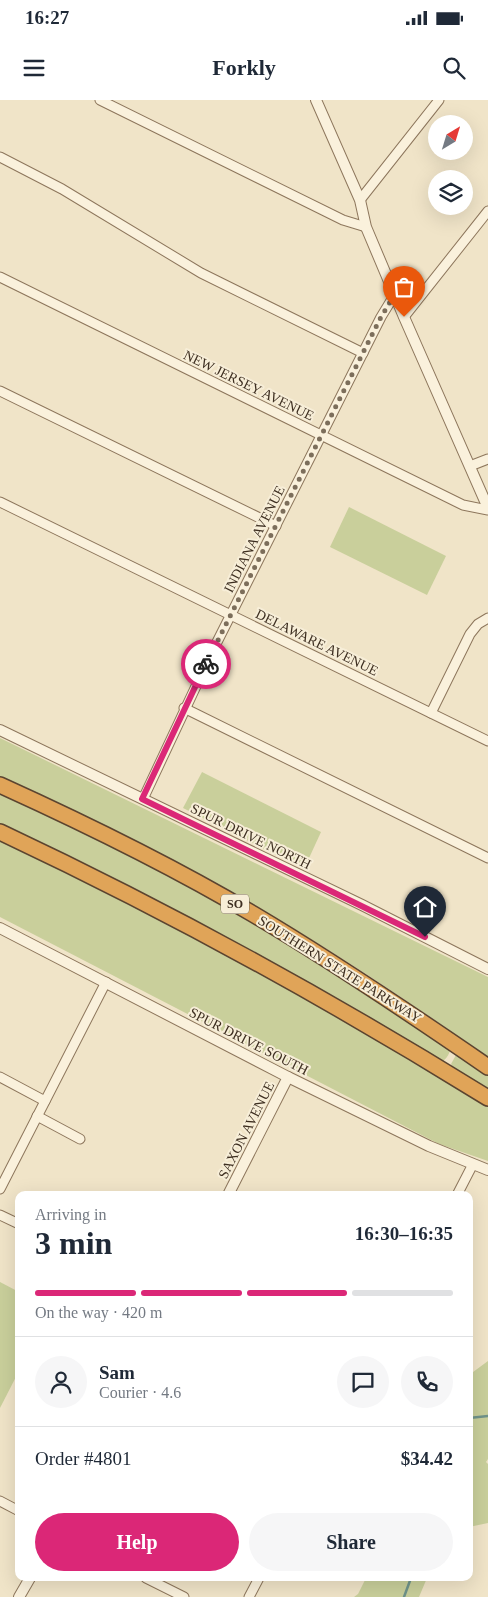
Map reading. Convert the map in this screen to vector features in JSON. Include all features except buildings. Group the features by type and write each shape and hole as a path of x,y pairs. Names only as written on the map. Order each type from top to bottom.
{"highway":[{"name":"SOUTHERN STATE PARKWAY","path":"0,785 118,842 252,913 376,991 488,1067"},
{"path":"0,832 128,894 210,937 370,1026 488,1098"}],"street":[{"path":"100,100 343,220 366,227"},
{"path":"316,100 360,200 366,227 488,509"},
{"path":"360,200 439,100"},
{"path":"0,157 62,189 201,273 363,353"},
{"path":"404,317 488,211"},
{"name":"NEW JERSEY AVENUE","path":"0,277 463,505 488,509"},
{"name":"INDIANA AVENUE","path":"142,799 184,708 381,317 395,294"},
{"path":"0,391 276,526"},
{"path":"470,466 488,459"},
{"name":"DELAWARE AVENUE","path":"0,502 488,741"},
{"path":"431,713 470,634 478,624 488,618"},
{"path":"184,708 488,858"},
{"name":"SPUR DRIVE NORTH","path":"0,730 362,905 488,969"},
{"name":"SPUR DRIVE SOUTH","path":"0,928 288,1077 429,1146 488,1170"},
{"path":"0,1189 106,982"},
{"path":"0,1077 45,1101"},
{"name":"SAXON AVENUE","path":"230,1191 288,1077"},
{"path":"37,1116 80,1139"},
{"path":"459,1191 473,1164"},
{"path":"0,1215 15,1222"},
{"path":"0,1501 15,1509"},
{"path":"19,1597 28,1581"},
{"path":"152,1581 184,1597"},
{"path":"249,1597 257,1581"}],"green space":[{"path":"349,507 446,556 427,595 330,547"},
{"path":"0,738 488,977 488,1057 371,977 263,911 151,851 0,777"},
{"path":"202,772 321,832 304,869 183,808"},
{"path":"0,792 146,863 218,901 289,942 450,1049 448,1055 443,1061 439,1059 331,997 168,908 0,825"},
{"path":"0,839 224,950 488,1105 488,1161 439,1144 0,917"},
{"path":"456,1055 461,1055 488,1074 488,1090 453,1068 451,1064"},
{"path":"0,1282 15,1290 15,1379 0,1408"},
{"path":"488,1361 488,1459 486,1462 488,1464 488,1523 473,1526 473,1372"},
{"path":"364,1581 426,1581 419,1597 354,1597 358,1594"}],"waterway":[{"path":"473,1418 488,1416"},
{"path":"404,1597 410,1581"}],"way so far":[{"path":"206,664 381,317 395,294 404,317"}],"route":[{"path":"206,664 142,799 425,937"}]}
